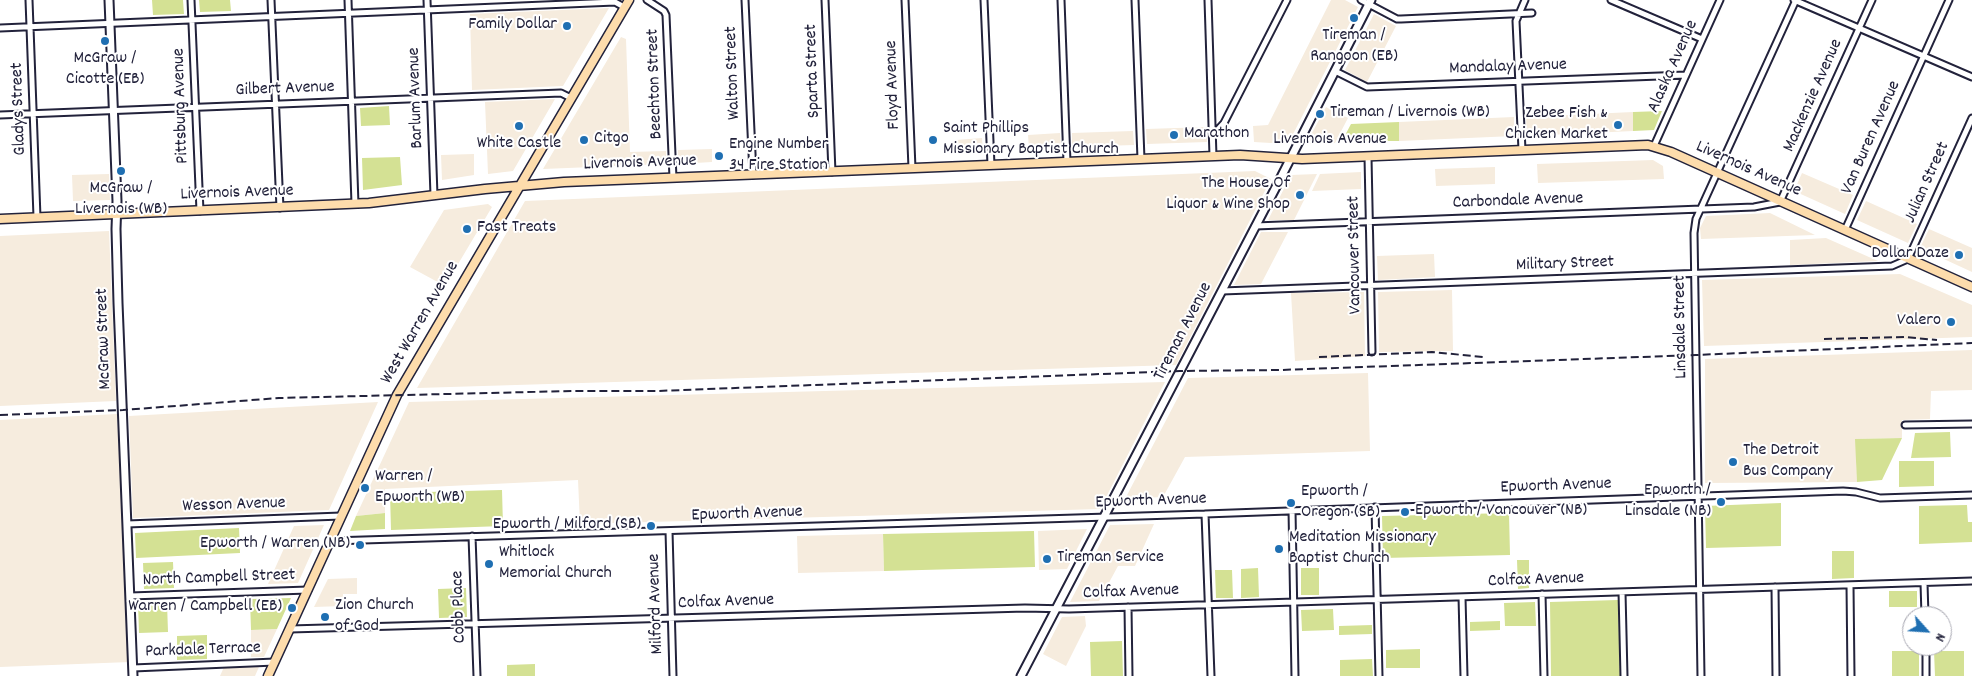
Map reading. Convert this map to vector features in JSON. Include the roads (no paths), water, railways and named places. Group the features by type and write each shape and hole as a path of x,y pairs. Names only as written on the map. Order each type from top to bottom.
{"main road":[{"name":"West Warren Avenue","path":"268,676 397,395 627,4"},
{"name":"Livernois Avenue","path":"0,219 355,204 519,186 673,178 1243,155 1290,158 1368,157 1654,146 1972,287"}],"street":[{"name":"Gladys Street","path":"29,0 38,217"},
{"name":"McGraw Street","path":"109,0 133,676"},
{"name":"Pittsburg Avenue","path":"192,0 200,211"},
{"path":"271,0 280,208"},
{"path":"348,0 355,204"},
{"name":"Barlum Avenue","path":"427,0 434,195"},
{"name":"Beechton Street","path":"647,0 664,11 666,15 673,178"},
{"name":"Walton Street","path":"745,0 753,175"},
{"name":"Sparta Street","path":"825,0 832,172"},
{"name":"Floyd Avenue","path":"905,0 912,168"},
{"path":"984,0 991,165"},
{"path":"1061,0 1067,162"},
{"path":"1135,0 1141,159"},
{"path":"1208,0 1213,156"},
{"path":"1213,134 1224,123 1287,0"},
{"path":"1361,0 1370,2 1397,19 1532,14"},
{"path":"1522,150 1516,21 1525,0"},
{"path":"1611,0 1702,39"},
{"name":"Alaska Avenue","path":"1654,146 1720,0"},
{"path":"1795,0 1972,77"},
{"name":"Linsdale Street","path":"1702,676 1695,224 1795,0"},
{"name":"Mackenzie Avenue","path":"1780,202 1872,0"},
{"name":"Van Buren Avenue","path":"1845,230 1949,0"},
{"path":"0,28 272,17 348,12 615,2 627,4"},
{"name":"Tireman Avenue","path":"1021,676 1370,2"},
{"name":"Mandalay Avenue","path":"1335,71 1368,87 1686,75"},
{"name":"Gilbert Avenue","path":"0,115 561,93 571,98"},
{"name":"Julian Street","path":"1908,259 1972,118"},
{"name":"Vancouver Street","path":"1368,157 1372,352"},
{"name":"Carbondale Avenue","path":"1255,226 1754,207 1780,202"},
{"name":"Military Street","path":"1222,291 1890,266 1908,259"},
{"path":"1905,425 1972,424"},
{"name":"Epworth Avenue","path":"331,541 1205,514 1843,491 1880,498 1972,496"},
{"path":"1375,507 1379,676"},
{"path":"1292,510 1295,676"},
{"path":"1205,514 1211,676"},
{"name":"Wesson Avenue","path":"127,524 341,516"},
{"name":"Milford Avenue","path":"669,531 673,676"},
{"name":"Cobb Place","path":"472,536 477,676"},
{"name":"Colfax Avenue","path":"290,629 1208,605 1972,581"},
{"path":"1924,582 1925,606"},
{"path":"1850,585 1851,676"},
{"path":"1775,587 1776,676"},
{"name":"North Campbell Street","path":"130,596 309,590"},
{"path":"1622,592 1624,676"},
{"path":"1542,594 1544,676"},
{"path":"1462,597 1464,676"},
{"path":"1128,607 1129,676"},
{"path":"1926,656 1926,676"},
{"name":"Parkdale Terrace","path":"133,668 275,662"}],"railway":[{"path":"1824,339 1904,337 1937,340"},
{"path":"0,415 123,410 279,398 572,391 657,391 1180,371 1280,370 1696,355 1972,343"},
{"path":"1319,357 1432,352 1483,357"}],"place":[{"name":"Tireman / Rangoon (EB)","path":"1354,18"},
{"name":"Family Dollar","path":"567,26"},
{"name":"McGraw / Cicotte (EB)","path":"105,41"},
{"name":"Tireman / Livernois (WB)","path":"1320,114"},
{"name":"Zebee Fish & Chicken Market","path":"1618,125"},
{"name":"White Castle","path":"519,126"},
{"name":"Marathon","path":"1174,135"},
{"name":"Citgo","path":"584,140"},
{"name":"Saint Phillips Missionary Baptist Church","path":"933,140"},
{"name":"Engine Number 34 Fire Station","path":"719,156"},
{"name":"McGraw / Livernois (WB)","path":"121,171"},
{"name":"The House Of Liquor & Wine Shop","path":"1300,195"},
{"name":"Fast Treats","path":"467,229"},
{"name":"Dollar Daze","path":"1959,255"},
{"name":"Valero","path":"1951,322"},
{"name":"The Detroit Bus Company","path":"1733,462"},
{"name":"Warren / Epworth (WB)","path":"365,488"},
{"name":"Epworth / Linsdale (NB)","path":"1721,502"},
{"name":"Epworth / Oregon (SB)","path":"1291,503"},
{"name":"Epworth / Vancouver (NB)","path":"1405,512"},
{"name":"Epworth / Milford (SB)","path":"651,526"},
{"name":"Epworth / Warren (NB)","path":"360,545"},
{"name":"Meditation Missionary Baptist Church","path":"1279,549"},
{"name":"Tireman Service","path":"1047,559"},
{"name":"Whitlock Memorial Church","path":"489,564"},
{"name":"Warren / Campbell (EB)","path":"292,608"},
{"name":"Zion Church of God","path":"325,617"}]}
